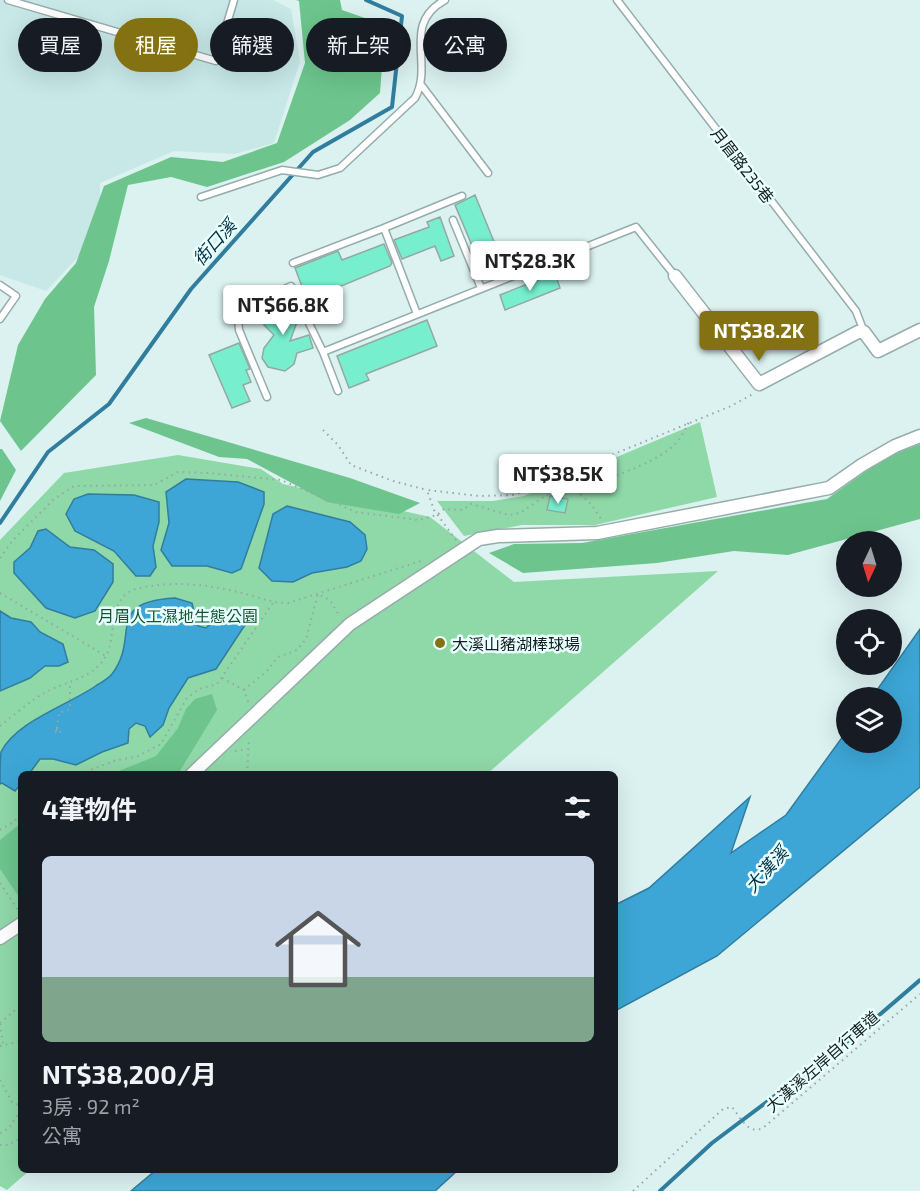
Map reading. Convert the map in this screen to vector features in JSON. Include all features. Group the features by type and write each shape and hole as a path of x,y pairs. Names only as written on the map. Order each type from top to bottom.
{"street":[{"path":"675,276 759,384 858,332 864,332 878,351 885,350 920,330"},
{"path":"195,771 346,628 462,548 479,539 498,536 597,533 829,488 886,451 920,436"},
{"path":"0,938 18,926"}],"lane":[{"path":"8,0 216,61 234,0"},
{"path":"445,0 427,13 420,30 422,86 488,173"},
{"name":"月眉路235巷","path":"616,0 856,311 864,332"},
{"path":"201,197 282,170 318,175 340,168 406,108 422,86"},
{"path":"293,263 462,196"},
{"path":"453,219 481,288"},
{"path":"322,352 636,227 675,276"},
{"path":"384,228 417,314"},
{"path":"0,285 16,296 0,318"},
{"path":"267,397 239,330 238,318 241,309 291,286 338,391"}],"path":[{"path":"323,430 338,445 351,465 393,481 428,490 479,496 514,495 751,397 759,384"},
{"path":"579,493 598,481 639,466 660,455 678,442 689,422"},
{"path":"0,558 13,540 54,498 74,486 154,485 178,472 281,480 356,512 418,520 437,515 444,509 463,510 471,504 509,515 520,513 554,490 565,489 579,493 591,504 600,518 616,530"},
{"path":"428,490 437,515 462,548"},
{"path":"0,726 45,693 86,676 106,656 113,618 124,596 138,588 195,584 248,595 273,603 288,603 429,559"},
{"path":"0,593 106,656"},
{"path":"318,594 330,600 346,628"},
{"path":"244,690 267,671 278,657 297,650 306,639 318,594"},
{"path":"88,771 114,761 138,756 161,744 187,698 199,689 217,684 273,603"},
{"path":"222,678 244,690 253,715"},
{"path":"57,728 59,713 70,709 70,682"},
{"path":"247,749 247,771"},
{"path":"0,830 15,821 18,816"},
{"path":"0,883 18,910"},
{"name":"大漢溪左岸自行車道","path":"633,1191 723,1109 732,1107 749,1129 757,1131 763,1128 920,994"},
{"path":"18,1008 0,1023 2,1045 18,1042"},
{"path":"0,1080 12,1102 18,1105"},
{"path":"0,1133 9,1128 18,1114"},
{"path":"0,1145 8,1145 18,1140"}],"shaded area":[{"path":"0,0 273,0 291,9 293,18 210,18 210,72 294,72 294,27 300,62 274,143 235,154 174,151 100,183 100,234 46,291 0,275"}],"green space":[{"path":"296,0 340,0 342,10 365,18 306,18 306,72 382,72 380,93 350,120 284,162 207,187 171,177 128,185 109,261 94,307 96,375 21,451 0,421 18,345 45,299 76,263 104,186 171,157 223,162 277,143 305,63 299,1"},
{"path":"146,418 350,478 420,503 399,514 327,502 247,459 219,457 129,423"},
{"path":"700,422 717,497 595,525 522,525 464,536 437,501 493,501 524,496"},
{"path":"920,444 920,519 876,531 836,531 836,542 788,555 734,551 657,563 523,573 489,553 514,544 582,543 827,499 886,457"},
{"path":"0,449 16,470 0,501"},
{"name":"月眉人工濕地生態公園","path":"178,455 261,469 283,484 430,517 514,582 718,571 490,771 18,771 18,1173 27,1173 7,1190 0,1186 0,540 64,473"},
{"path":"212,694 217,710 180,771 119,771 156,756 178,728 186,709 195,699"},
{"path":"18,825 18,896 0,869 0,840"}],"water":[{"path":"186,479 238,482 264,492 264,504 241,569 232,573 207,566 172,566 161,550 169,523 166,492"},
{"path":"88,494 134,495 159,502 159,522 153,546 156,567 150,576 136,576 114,551 75,531 66,514 74,499"},
{"path":"287,506 350,522 365,535 367,549 361,561 347,567 312,573 293,582 272,581 259,568 273,514"},
{"path":"46,529 70,547 94,550 113,564 113,582 95,611 75,618 46,608 14,573 14,562 30,548 38,531"},
{"path":"175,598 192,603 198,626 206,628 216,618 227,615 245,625 216,669 188,678 169,708 163,725 150,737 145,726 136,723 129,729 128,743 102,752 76,765 53,759 40,759 31,771 18,771 18,788 15,791 0,784 1,752 8,741 31,722 110,676 120,660 131,614 139,606 153,601"},
{"path":"0,611 11,618 31,622 40,632 63,644 68,662 59,666 45,666 30,678 0,691"},
{"name":"大漢溪","path":"920,629 920,787 717,956 618,1009 618,904 649,888 750,797 731,853 786,815 836,746 836,753 902,753 902,687 879,687 888,675 902,675 902,654"},
{"path":"152,1173 455,1173 435,1191 131,1191"}],"building":[{"path":"475,195 495,244 486,248 495,270 484,274 455,205"},
{"path":"440,217 454,256 441,261 435,246 402,259 394,240 429,227 427,222"},
{"path":"384,244 392,263 390,266 307,300 295,268 338,251 342,260"},
{"path":"555,273 560,288 505,310 500,295"},
{"path":"279,299 294,304 297,315 297,322 290,341 309,335 313,348 297,353 294,364 285,371 268,367 262,358 264,348 274,335 264,325 263,313 272,300"},
{"path":"427,320 437,346 366,374 369,380 349,388 337,356"},
{"path":"239,343 250,369 246,370 251,382 243,385 250,401 232,408 209,355"},
{"path":"550,496 568,499 565,513 547,510"}],"waterway":[{"name":"街口溪","path":"0,523 48,452 109,404 191,289 313,152 392,107 402,16 366,0"},
{"path":"660,1191 712,1143 856,1035 920,980"}],"place":[{"name":"大溪山豬湖棒球場","path":"440,643"}]}
